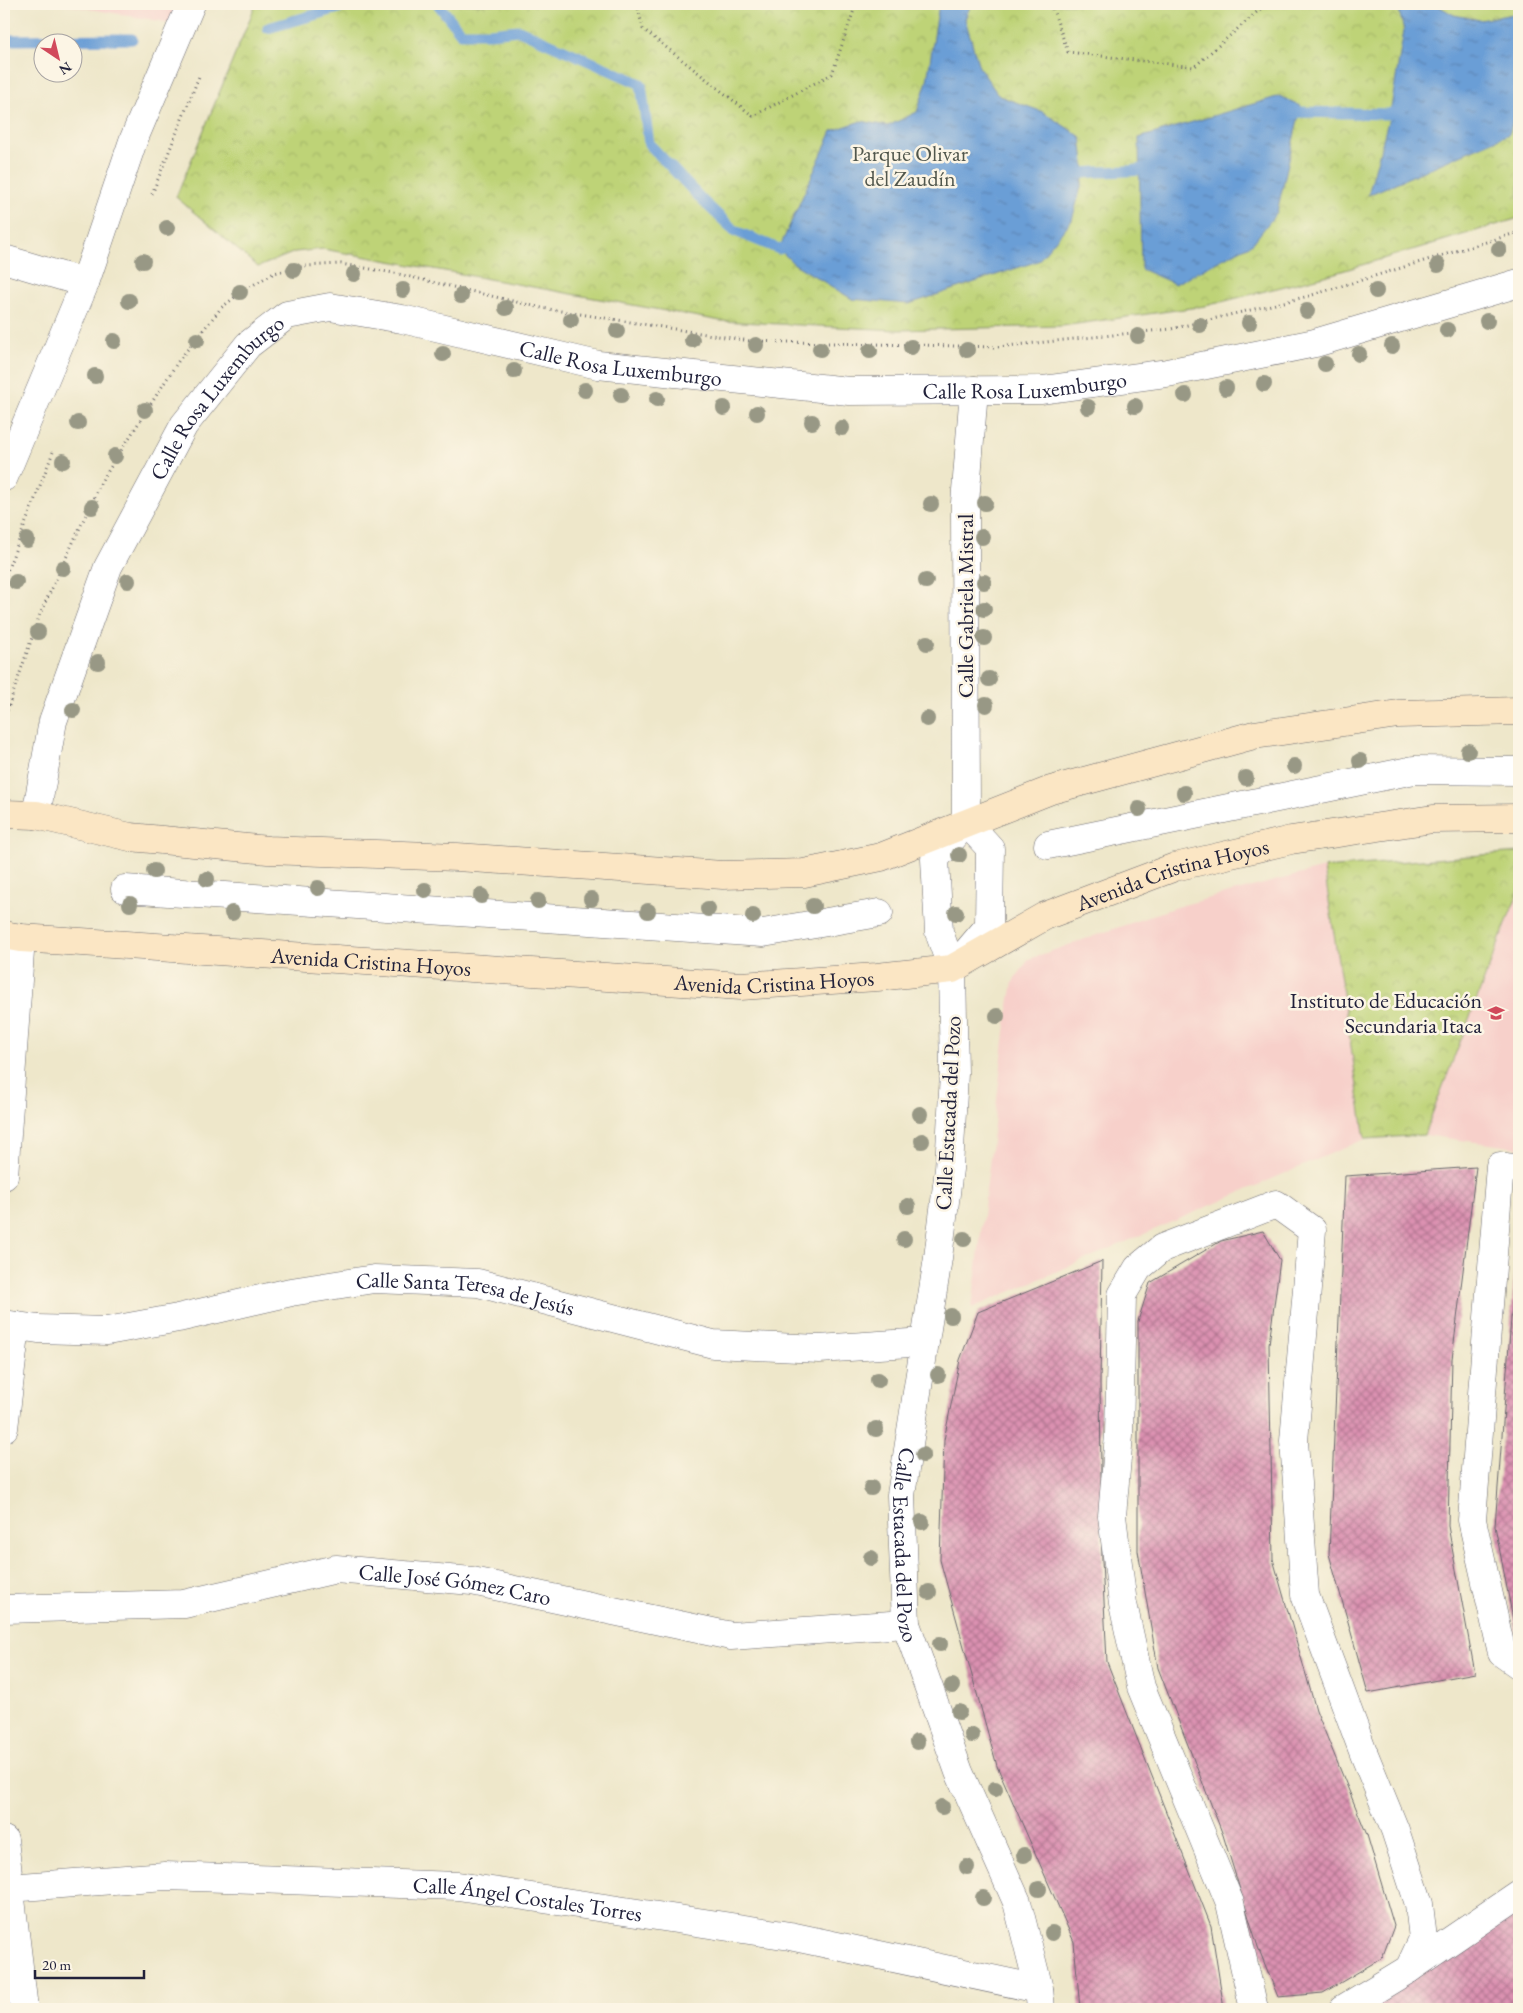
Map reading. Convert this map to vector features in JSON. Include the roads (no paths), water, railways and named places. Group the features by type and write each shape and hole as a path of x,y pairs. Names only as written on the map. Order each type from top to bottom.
{"street":[{"path":"4,477 85,282 133,141 191,4"},
{"path":"4,259 85,282"},
{"name":"Calle Rosa Luxemburgo","path":"36,815 52,721 108,567 184,425 248,345 287,315 330,307 402,318 598,364 849,391 1042,390 1167,373 1316,343 1519,283"},
{"name":"Calle Gabriela Mistral","path":"966,822 965,503 974,390"},
{"path":"4,814 36,815 130,837 268,850 457,856 723,875 804,873 881,857 1050,790 1254,734 1398,714 1519,711"},
{"path":"1048,845 1414,770 1519,771"},
{"name":"Avenida Cristina Hoyos","path":"12,937 741,986 877,977 952,969 1045,916 1175,867 1291,840 1433,819 1519,818"},
{"path":"952,969 989,926 990,848 966,822"},
{"name":"Calle Estacada del Pozo","path":"966,822 935,859 939,932 952,969 954,1073 949,1169 901,1495 906,1624 959,1772 1017,1902 1040,1999"},
{"path":"125,889 763,932 879,913"},
{"path":"4,1176 12,937"},
{"path":"1519,1168 1500,1166 1472,1520 1502,1653 1519,1665"},
{"path":"1254,2009 1230,1902 1141,1687 1123,1604 1112,1516 1119,1435 1122,1295 1138,1268 1162,1248 1276,1204 1312,1230 1294,1441 1305,1595 1364,1754 1396,1830 1419,1904 1422,1940 1409,1969"},
{"name":"Calle Santa Teresa de Jesús","path":"10,1325 38,1329 107,1331 178,1318 291,1292 374,1279 478,1283 713,1344 819,1349 925,1342"},
{"path":"4,1428 10,1325"},
{"name":"Calle José Gómez Caro","path":"4,1609 184,1604 336,1570 472,1581 731,1636 906,1624"},
{"path":"4,1840 24,2009"},
{"name":"Calle Ángel Costales Torres","path":"9,1888 165,1876 458,1886 790,1936 1040,1999"},
{"path":"1343,2009 1409,1969 1519,1894"}],"water":[{"path":"939,4 971,4 965,19 979,67 999,96 1043,112 1081,137 1085,172 1072,220 1038,261 909,304 852,299 793,263 779,249 832,131 861,121 888,126 917,112 927,81"},
{"path":"1397,4 1435,4 1454,15 1480,20 1519,13 1519,99 1509,134 1368,195 1390,114 1404,30"},
{"path":"1280,96 1301,106 1277,212 1253,243 1175,284 1141,269 1139,138"}],"waterway":[{"path":"268,28 353,4"},
{"path":"438,4 461,33 519,30 641,84 649,144 704,202 735,231 779,249 793,245"},
{"path":"4,40 132,39"},
{"path":"1285,117 1300,112 1390,114 1402,107"},
{"path":"1070,175 1091,172 1133,171 1153,166"}],"place":[{"name":"Instituto de Educación Secundaria Itaca","path":"1496,1013"}],"park label":[{"name":"Parque Olivar del Zaudín","path":"910,166"}]}
